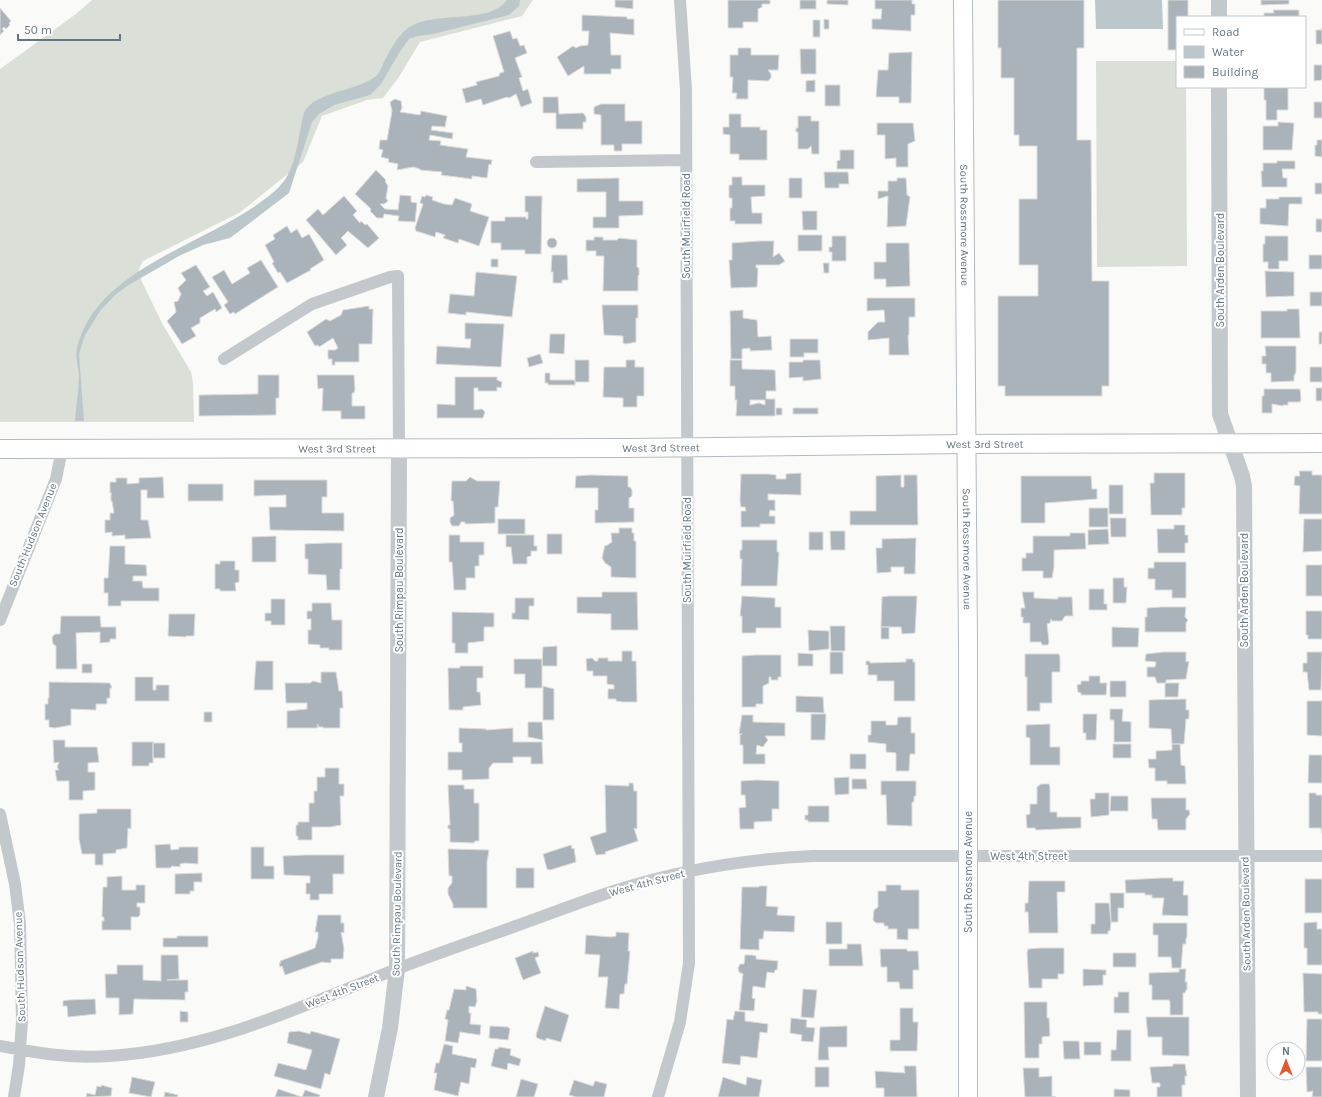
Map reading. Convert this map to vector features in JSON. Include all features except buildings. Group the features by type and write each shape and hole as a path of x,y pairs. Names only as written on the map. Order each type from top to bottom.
{"main road":[{"name":"South Rossmore Avenue","path":"963,0 968,1097"},
{"name":"West 3rd Street","path":"0,449 1322,443"}],"street":[{"name":"South Muirfield Road","path":"658,1097 680,1022 689,963 686,90 680,0"},
{"path":"1219,0 1219,16"},
{"name":"South Arden Boulevard","path":"1219,88 1220,414 1231,443 1244,486 1248,1097"},
{"path":"536,162 686,160"},
{"name":"South Rimpau Boulevard","path":"224,359 312,304 394,276 398,276 399,448 397,969 390,1028 376,1097"},
{"name":"South Hudson Avenue","path":"0,620 56,479 62,449"},
{"name":"South Hudson Avenue","path":"0,814 15,884 20,924 22,1021 14,1097"},
{"name":"West 4th Street","path":"0,1046 20,1050 73,1056 109,1056 152,1052 212,1039 343,991 397,969 618,889 689,872 747,862 813,856 1322,856"}],"shaded area":[{"path":"92,0 533,0 522,16 420,42 399,77 383,98 367,100 322,116 303,162 239,213 143,261 139,269 142,282 162,323 191,372 193,383 194,422 0,422 0,69 76,14"},
{"path":"1096,61 1176,61 1176,88 1186,88 1187,266 1097,267"}],"water":[{"path":"507,0 520,0 519,6 509,15 409,39 381,84 370,95 334,105 319,114 312,122 289,193 230,238 203,245 179,256 127,286 115,295 100,311 85,335 79,354 84,421 75,421 79,380 76,351 89,319 109,295 134,274 254,207 278,188 288,174 294,159 303,117 307,108 321,98 360,85 376,76 395,42 407,29 418,23 430,20 487,13 498,8"},
{"path":"1095,0 1162,0 1163,29 1096,29"}]}
